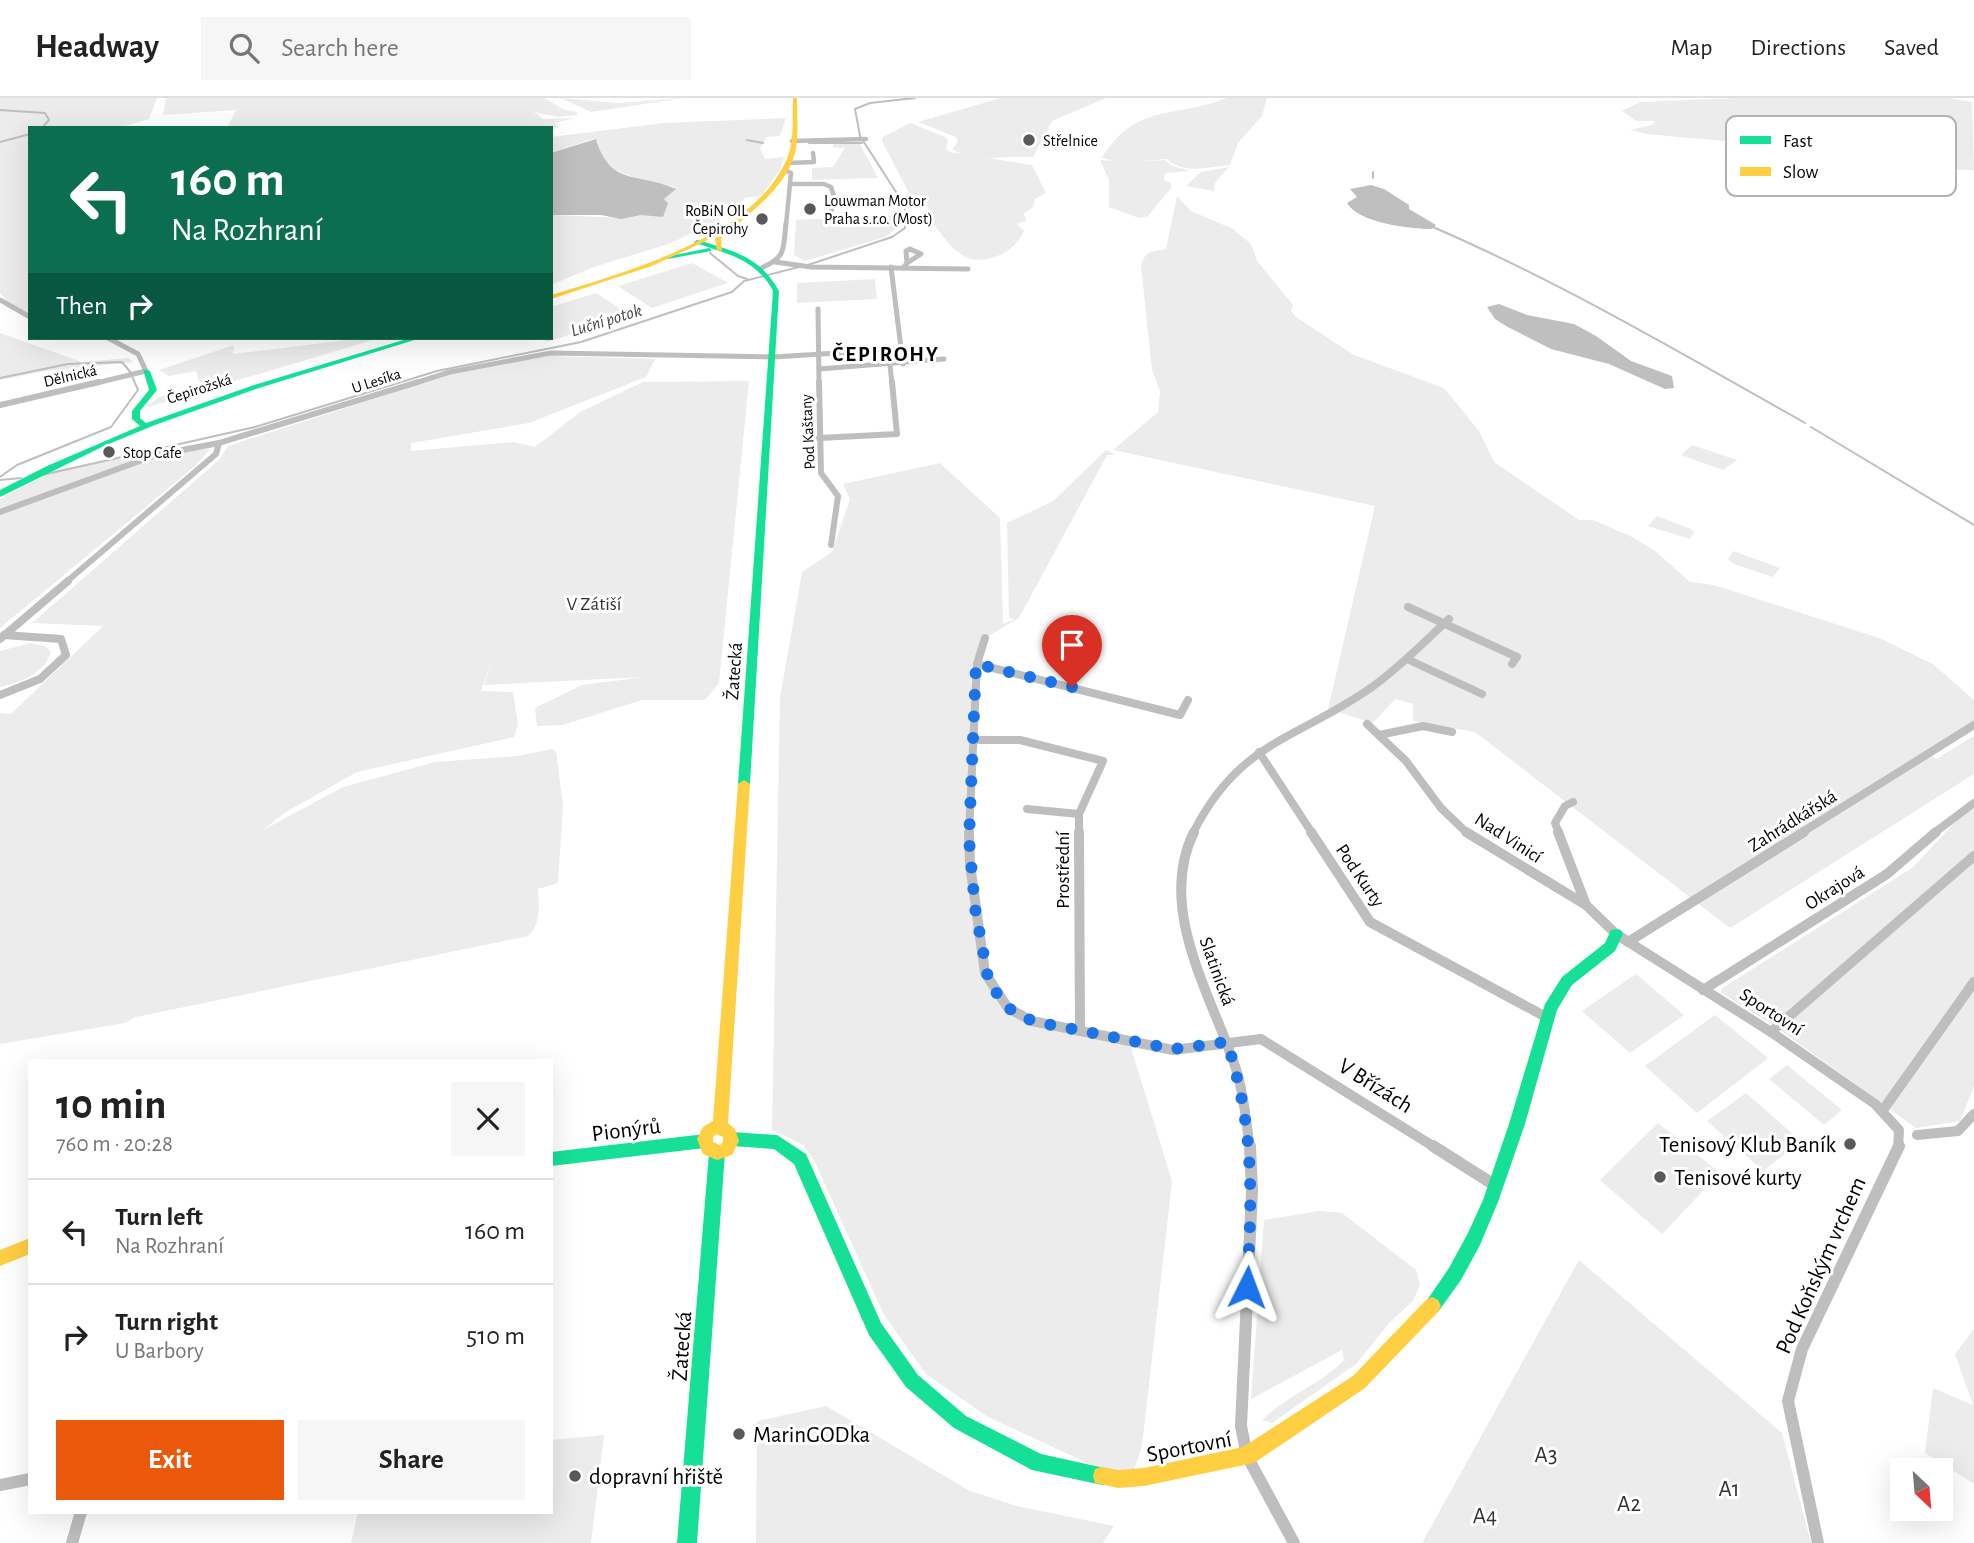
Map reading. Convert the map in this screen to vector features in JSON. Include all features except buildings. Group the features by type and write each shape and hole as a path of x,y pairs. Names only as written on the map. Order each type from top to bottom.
{"street":[{"path":"720,250 717,242 719,236 769,192 787,167 795,98"},
{"path":"792,141 866,139"},
{"path":"787,167 814,162 813,153"},
{"path":"697,242 720,250 766,273 783,254 791,173 787,167"},
{"path":"790,184 824,184 831,187 834,197 831,213"},
{"path":"646,265 697,242 742,215"},
{"path":"553,296 686,252 720,250"},
{"path":"775,262 811,267 906,265 968,269"},
{"path":"891,267 903,364"},
{"name":"Žatecká","path":"720,1127 774,357 776,291 766,273"},
{"path":"0,300 28,316"},
{"name":"Pod Kaštany","path":"818,309 821,472 838,496 831,545"},
{"path":"112,340 138,354 146,371 153,390 136,411 135,419 143,424"},
{"name":"Čepirožská","path":"0,494 63,459 143,424 411,340"},
{"name":"U Lesíka","path":"0,512 133,463 219,443 450,372 521,357 551,352 774,357 901,349"},
{"path":"819,369 944,359"},
{"path":"819,438 897,434 890,365"},
{"name":"Dělnická","path":"0,405 146,371"},
{"path":"2,637 216,454 219,443"},
{"path":"1408,607 1447,621 1517,658"},
{"name":"Slatinická","path":"1294,1543 1247,1456 1241,1426 1252,1191 1251,1152 1237,1071 1192,958 1184,923 1184,868 1188,844 1208,804 1229,777 1259,752 1371,688 1447,621"},
{"path":"0,695 40,679 66,655 61,639 2,637"},
{"name":"V Břízách","path":"985,638 976,664 969,839 985,973 1008,1008 1032,1021 1173,1049 1252,1038 1272,1044 1496,1186"},
{"path":"1407,659 1482,694"},
{"path":"976,664 1178,719 1188,700"},
{"name":"Nad Vinicí","path":"1367,724 1406,761 1441,808 1468,834 1586,905"},
{"name":"Zahrádkářská","path":"1628,942 1974,725"},
{"path":"1379,735 1423,726 1452,732"},
{"name":"Prostřední","path":"973,740 1020,740 1105,757 1079,814 1080,1031"},
{"name":"Pod Kurty","path":"1259,752 1370,922 1546,1017"},
{"name":"Sportovní","path":"1573,802 1565,806 1555,822 1586,905 1616,934 1771,1032 1883,1110 1899,1130"},
{"name":"Okrajová","path":"1703,990 1889,873 1928,841 1945,820 1974,803"},
{"path":"1027,809 1079,814"},
{"path":"1771,1032 1974,856"},
{"name":"Sportovní","path":"732,1139 774,1139 788,1146 800,1159 875,1329 912,1381 960,1422 1039,1462 1118,1479 1144,1477 1247,1456 1359,1382 1416,1326 1456,1277 1488,1211 1546,1017 1567,981 1610,947 1616,934"},
{"path":"1883,1110 1974,982"},
{"path":"1917,1135 1960,1132 1967,1128 1974,1114"},
{"path":"720,1127 730,1132 732,1139 729,1147 717,1153 709,1151 705,1141 708,1134 720,1127"},
{"name":"Pod Koňským vrchem","path":"1818,1543 1788,1401 1802,1349 1900,1144 1899,1130"},
{"name":"Pionýrů","path":"553,1159 705,1141"},
{"name":"Žatecká","path":"687,1543 717,1153"},
{"path":"0,1258 28,1247"},
{"path":"0,1485 28,1479"},
{"path":"72,1543 80,1514"}],"green space":[{"path":"0,98 157,98 149,119 125,126 28,126 28,312 10,305 0,293"},
{"path":"166,98 544,98 565,110 577,112 577,115 558,117 534,112 543,119 574,118 555,123 559,127 553,129 553,126 228,126 236,110 163,115"},
{"path":"561,98 618,103 684,98 591,112"},
{"path":"1001,98 1106,98 1052,121 1033,157 982,158 962,154 952,149 958,142 956,137 918,122"},
{"path":"1227,98 1267,98 1262,116 1238,143 1230,165 1197,169 1181,167 1167,159 1133,162 1165,160 1170,165 1190,171 1165,173 1164,180 1171,183 1171,188 1147,217 1139,218 1109,207 1109,180 1100,160 1114,161 1102,158 1115,140 1128,128 1143,120"},
{"path":"1741,98 1949,98 1972,102 1974,170 1956,170 1956,116 1726,116 1726,141 1646,134 1630,130 1652,125 1655,121 1636,121 1622,111 1640,102"},
{"path":"786,118 780,136 767,137 760,148 765,159 784,157 779,171 762,195 745,198 715,222 671,243 594,267 553,284 553,215 625,218 665,209 664,200 674,187 616,169 607,163 598,141 593,139 553,152 553,137 664,123"},
{"path":"910,123 945,137 948,140 946,149 950,152 1032,165 1046,193 1035,199 1033,207 1024,214 1026,221 1017,224 1024,231 1009,249 984,260 964,256 955,250 925,214 929,210 926,204 911,197 882,141 883,137"},
{"path":"834,144 860,144 878,178 812,180 812,168 833,167 845,148 832,147"},
{"path":"1229,167 1215,183 1214,191 1186,186 1201,172"},
{"path":"1177,196 1191,211 1233,229 1251,244 1257,261 1293,305 1291,311 1296,317 1354,355 1444,388 1479,431 1494,462 1579,520 1593,520 1630,536 1654,550 1690,582 1714,585 1879,638 1933,664 1974,700 1974,722 1926,752 1936,759 1974,736 1974,774 1730,928 1475,732 1413,721 1413,704 1395,699 1373,723 1328,709 1375,506 1113,450 1158,412 1160,391 1152,370 1141,265 1148,254 1166,249"},
{"path":"901,215 900,226 885,237 805,261 794,255 796,220"},
{"path":"692,263 728,283 652,308 618,286"},
{"path":"875,279 877,299 797,303 797,283"},
{"path":"596,293 630,315 547,342 544,340 553,340 553,306"},
{"path":"0,333 82,362 128,358 133,362 46,371 0,380"},
{"path":"347,340 372,340 145,408 159,397 200,384 196,371 169,376 159,370 234,345 233,354"},
{"name":"V Zátiší","path":"551,356 655,359 646,377 529,423 411,443 411,451 514,442 535,447 580,412 643,382 749,381 719,683 705,700 642,700 563,725 537,726 535,708 582,685 645,677 484,685 494,655 481,691 513,692 518,724 514,737 357,772 286,812 263,830 343,787 435,762 517,756 552,749 556,752 563,805 558,883 538,889 538,914 535,926 528,936 136,1017 125,1023 0,1044 0,713 11,714 103,626 32,623 220,459 228,446 451,374"},
{"path":"1692,445 1737,460 1723,470 1681,455"},
{"path":"210,449 195,466 0,628 0,499 55,470 166,451"},
{"path":"1106,450 1116,455 1107,455 1019,618 985,638 977,664 972,844 974,896 980,943 990,981 1006,1005 1033,1021 1064,1030 1129,1041 1172,1181 1142,1446 1133,1473 1098,1468 988,1417 926,1374 884,1315 814,1160 802,1144 772,1130 780,698 802,572 832,552 850,499 843,484 940,463 1000,518 1003,624 1015,619 1009,618 1007,523 1053,501"},
{"path":"1657,516 1694,532 1690,539 1648,526"},
{"path":"1733,551 1780,568 1773,577 1734,564 1728,559"},
{"path":"31,643 45,646 51,652 48,660 31,676 0,687 0,651"},
{"path":"1974,809 1974,1086 1960,1121 1916,1128 1773,1025 1721,993 1721,989 1912,868 1961,816"},
{"path":"1636,974 1684,1015 1630,1053 1582,1011"},
{"name":"Tenisové kurty","path":"1715,1015 1768,1058 1697,1113 1645,1066"},
{"name":"Tenisové kurty","path":"1787,1065 1842,1110 1824,1125 1769,1079"},
{"name":"Tenisové kurty","path":"1746,1093 1801,1141 1763,1171 1707,1121"},
{"name":"Tenisové kurty","path":"1658,1123 1720,1173 1662,1234 1600,1180"},
{"path":"1319,1211 1342,1213 1416,1270 1420,1285 1413,1301 1390,1322 1356,1364 1272,1423 1262,1420 1344,1360 1342,1350 1251,1399 1264,1220"},
{"path":"1579,1260 1782,1433 1811,1543 1422,1543"},
{"path":"1974,1329 1974,1484 1953,1471 1953,1458 1933,1458 1925,1453 1933,1388 1973,1405 1955,1354"},
{"path":"826,1406 970,1491 1017,1506 1114,1526 1103,1543 756,1543 757,1421"},
{"name":"dopravní hřiště","path":"604,1435 591,1543 351,1543 358,1514 553,1514 553,1440"}],"shaded area":[{"path":"596,139 609,165 618,171 627,176 676,189 664,199 668,203 663,217 641,215 621,219 601,215 553,215 553,152"},
{"path":"1371,185 1384,189 1409,205 1409,209 1436,225 1432,229 1411,228 1362,216 1347,203 1357,197 1350,189"},
{"path":"1499,304 1527,315 1574,324 1631,361 1672,376 1674,388 1665,389 1609,364 1551,349 1495,319 1487,307"}],"waterway":[{"name":"Luční potok","path":"808,265 892,237 905,228 905,206 860,136 855,109 870,103 915,98"},
{"path":"0,110 45,113 49,120 44,126"},
{"path":"0,142 28,135"},
{"path":"747,140 763,143"},
{"path":"809,143 862,143"},
{"path":"1373,172 1373,178"},
{"path":"1433,227 1575,295 1805,423"},
{"path":"710,253 738,276 747,279"},
{"name":"Luční potok","path":"42,475 255,427 437,371 581,342 732,292 744,281 799,267"},
{"name":"Luční potok","path":"0,378 68,364 122,362 131,373"},
{"name":"Luční potok","path":"0,477 17,465 111,427 138,390 132,376"},
{"path":"1811,427 1974,525"},
{"name":"Luční potok","path":"0,480 21,478"}],"traffic: fast":[{"path":"697,242 732,253 753,264 763,271 776,291 744,784"},
{"path":"668,257 709,250"},
{"path":"0,494 101,444 152,423 204,404 410,340"},
{"path":"143,424 136,419 136,411 153,390 146,371"},
{"path":"1432,1306 1455,1274 1490,1202 1517,1124 1550,1008 1567,981 1610,947 1616,934"},
{"path":"732,1139 777,1142 800,1159 875,1329 912,1381 960,1422 1039,1463 1102,1476"},
{"path":"553,1159 705,1141"},
{"path":"687,1543 717,1153"}],"traffic: slow":[{"path":"553,296 615,277 685,250 748,212 772,189 792,155 795,98"},
{"path":"720,250 718,239 739,218"},
{"path":"720,1127 744,784"},
{"path":"718,1127 727,1131 731,1140 727,1149 718,1153 709,1149 705,1140 709,1131 718,1127"},
{"path":"0,1258 28,1247"},
{"path":"1102,1476 1118,1479 1144,1477 1247,1456 1359,1382 1432,1306"}],"place":[{"name":"Střelnice","path":"1029,140"},
{"name":"Louwman Motor Praha s.r.o. (Most)","path":"810,209"},
{"name":"RoBiN OIL Čepirohy","path":"762,219"},
{"name":"Stop Cafe","path":"109,452"},
{"name":"Tenisový Klub Baník","path":"1850,1144"},
{"name":"Tenisové kurty","path":"1660,1177"},
{"name":"MarinGODka","path":"739,1434"},
{"name":"dopravní hřiště","path":"575,1476"}],"district":[{"name":"ČEPIROHY","path":"886,354"}],"route":[{"path":"1072,687 976,664 969,839 975,908 985,973 989,983 1008,1008 1032,1021 1173,1049 1227,1042 1237,1071 1251,1152 1252,1191 1247,1287"}],"park label":[{"name":"A3","path":"1546,1454"},
{"name":"A1","path":"1729,1488"},
{"name":"A2","path":"1629,1503"},
{"name":"A4","path":"1485,1515"}]}
